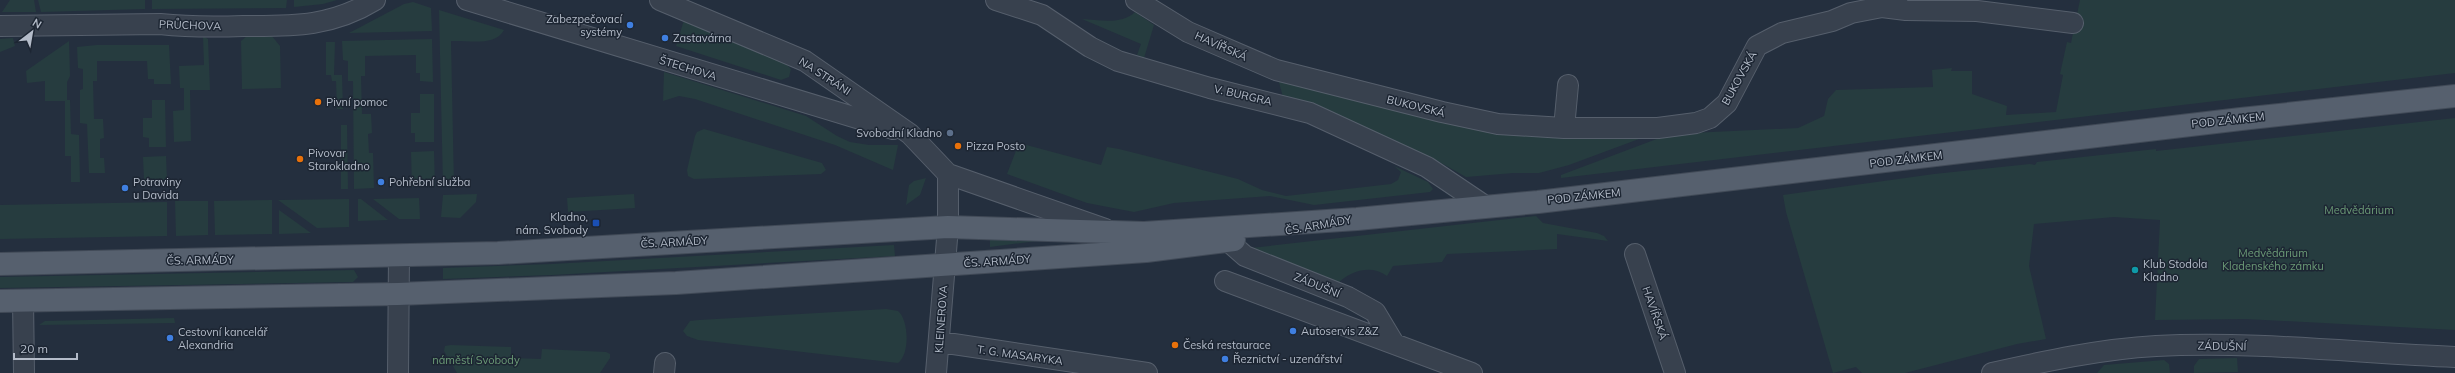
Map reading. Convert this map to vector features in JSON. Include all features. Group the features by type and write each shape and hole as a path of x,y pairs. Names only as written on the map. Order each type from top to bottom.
{"main road":[{"name":"POD ZÁMKEM","path":"1357,218 1639,190 2241,119 2455,96"},
{"name":"ČS. ARMÁDY","path":"0,264 506,252 948,227 1144,233 1357,218"},
{"name":"ČS. ARMÁDY","path":"0,301 398,294 676,283 944,266 1146,251 1228,241 1357,218"}],"street":[{"name":"PRŮCHOVA","path":"0,26 160,24 186,27 304,26 346,15 375,0"},
{"name":"ŠTECHOVA","path":"467,0 910,134"},
{"name":"NA STRÁNI","path":"660,0 801,59 910,134 948,174 1110,231"},
{"name":"V. BURGRA","path":"996,0 1042,15 1090,47 1118,61 1190,82 1310,113 1427,166 1485,206"},
{"name":"HAVÍŘSKÁ","path":"1136,0 1188,32 1276,70 1311,80"},
{"name":"BUKOVSKÁ","path":"1311,80 1498,124 1564,128 1658,128 1696,123 1710,118 1727,103 1749,58 1757,46 1768,38 1799,27 1832,21 1877,3 1906,10 1977,11 2073,23"},
{"path":"1564,128 1568,85"},
{"path":"944,266 948,227 948,174"},
{"name":"ZÁDUŠNÍ","path":"1228,241 1245,256 1348,297 1375,312 1393,342"},
{"name":"HAVÍŘSKÁ","path":"1635,254 1675,373"},
{"path":"398,373 399,255"},
{"name":"KLEINEROVA","path":"936,373 940,342 944,266"},
{"path":"1225,281 1393,342 1472,373"},
{"path":"23,300 24,373"},
{"name":"T. G. MASARYKA","path":"940,342 1147,373"},
{"name":"ZÁDUŠNÍ","path":"1992,373 2087,354 2155,346 2251,347 2455,357"}],"green space":[{"path":"10,0 34,0 36,12 2,12"},
{"path":"38,0 145,0 145,9 41,12"},
{"path":"152,0 287,0 286,8 152,9"},
{"path":"294,0 337,0 323,4 294,7"},
{"path":"2080,0 2455,0 2455,73 1561,178 1561,175 1670,134 1798,128 1824,116 1828,99 1836,90 1933,87 1932,70 1952,68 1951,71 1972,71 1972,94 2007,106 2006,115 2056,112 2063,75 2060,74 2067,42 2071,43"},
{"path":"413,2 431,8 432,31 349,33 404,4"},
{"path":"439,10 504,30 494,39 487,41 451,41 454,186 443,186"},
{"path":"1135,12 1154,25 1144,58 1137,55 1141,44 1082,19 1110,21 1124,19"},
{"path":"684,20 785,63 791,69 789,77 781,80 676,46"},
{"path":"271,35 280,46 281,88 242,89 241,41 247,36"},
{"path":"203,36 208,39 210,90 190,90 191,141 174,142 173,111 184,110 184,88 180,88 179,66 204,65"},
{"path":"13,38 15,46 0,52 0,39"},
{"path":"432,39 433,82 420,81 420,73 416,73 416,55 365,56 365,76 361,76 362,114 371,114 372,133 368,134 369,153 373,153 374,188 354,189 353,81 348,81 348,61 343,60 342,41"},
{"path":"69,41 70,76 67,82 67,100 70,100 71,134 79,135 80,182 71,182 71,156 65,156 65,101 45,101 45,81 27,83 26,71"},
{"path":"326,42 335,42 334,75 342,75 343,109 337,109 336,81 332,81 331,75 326,75"},
{"path":"97,45 169,45 171,84 154,84 154,79 148,79 147,61 97,61 97,81 93,81 94,119 103,119 104,138 100,139 100,158 104,158 105,173 89,173 87,124 80,123 80,90 83,89 83,69 78,68 77,47"},
{"path":"664,72 806,116 837,136 850,142 869,145 898,145 893,170 835,145 695,99 679,96 663,101"},
{"path":"1277,75 1429,114 1647,136 1569,165 1539,173 1513,173 1466,177 1436,160 1283,97"},
{"path":"420,94 434,94 434,142 415,142 415,133 411,133 411,113 420,113"},
{"path":"152,100 165,100 166,147 149,147 149,138 143,137 143,118 152,118"},
{"path":"2455,118 2455,330 2246,319 2155,320 2160,220 2114,217 2034,224 2029,266 2046,339 2017,344 1905,373 1862,373 1856,367 1833,373 1786,212 1783,195 1934,174 2030,164 2035,165 2037,162 2156,149 2156,151"},
{"path":"341,125 347,125 348,189 341,189"},
{"path":"704,129 822,163 826,170 821,174 694,179 688,176 687,170 695,136 697,132"},
{"path":"1019,143 1101,165 1107,147 1119,149 1238,179 1262,190 1286,196 1391,184 1398,180 1401,172 1394,166 1428,182 1433,189 1430,192 1314,205 1270,196 1174,203 1134,212 1087,203 1007,174"},
{"path":"434,151 435,187 412,187 411,152"},
{"path":"166,156 167,180 144,180 143,157"},
{"path":"926,178 920,195 906,205 909,185 914,181"},
{"path":"477,194 476,202 460,218 441,217 443,195"},
{"path":"634,194 635,208 568,212 567,198"},
{"path":"419,198 420,219 399,219 373,199"},
{"path":"349,199 349,227 317,228 278,200"},
{"path":"358,199 361,199 388,220 358,221"},
{"path":"272,200 272,234 215,235 214,201"},
{"path":"175,201 208,201 208,235 176,236"},
{"path":"167,202 167,236 0,239 0,205"},
{"path":"279,210 311,233 279,234"},
{"path":"1536,216 1543,223 1597,233 1604,236 1608,241 1557,234 1557,249 1447,254 1442,262 1393,266 1387,276 1374,270 1361,271 1342,279 1337,284 1251,248"},
{"path":"990,236 1044,240 990,247"},
{"path":"894,245 895,256 552,275 443,279 443,268 552,264"},
{"path":"354,270 358,277 353,282 0,288 0,277"},
{"path":"886,309 898,311 902,315 906,329 907,337 905,353 898,363 698,340 687,336 683,331 690,321 699,320"},
{"path":"174,318 175,323 39,325 45,321"},
{"name":"náměstí Svobody","path":"445,346 511,347 511,358 541,359 542,349 606,352 610,354 610,358 600,373 457,373 444,351"},
{"path":"2237,358 2238,372 2194,373 2194,366 2199,359"},
{"path":"2164,360 2169,364 2170,373 2097,373 2104,365"}],"place":[{"name":"Zabezpečovací systémy","path":"630,25"},
{"name":"Zastavárna","path":"665,38"},
{"name":"Pivní pomoc","path":"318,102"},
{"name":"Svobodní Kladno","path":"950,133"},
{"name":"Pizza Posto","path":"958,146"},
{"name":"Pivovar Starokladno","path":"300,159"},
{"name":"Pohřební služba","path":"381,182"},
{"name":"Potraviny u Davida","path":"125,188"},
{"name":"Kladno, nám. Svobody","path":"596,223"},
{"name":"Klub Stodola Kladno","path":"2135,270"},
{"name":"Autoservis Z&Z","path":"1293,331"},
{"name":"Cestovní kancelář Alexandria","path":"170,338"},
{"name":"Česká restaurace","path":"1175,345"},
{"name":"Řeznictví - uzenářství","path":"1225,359"}],"park label":[{"name":"Medvědárium","path":"2359,210"},
{"name":"Medvědárium Kladenského zámku","path":"2273,259"}]}
